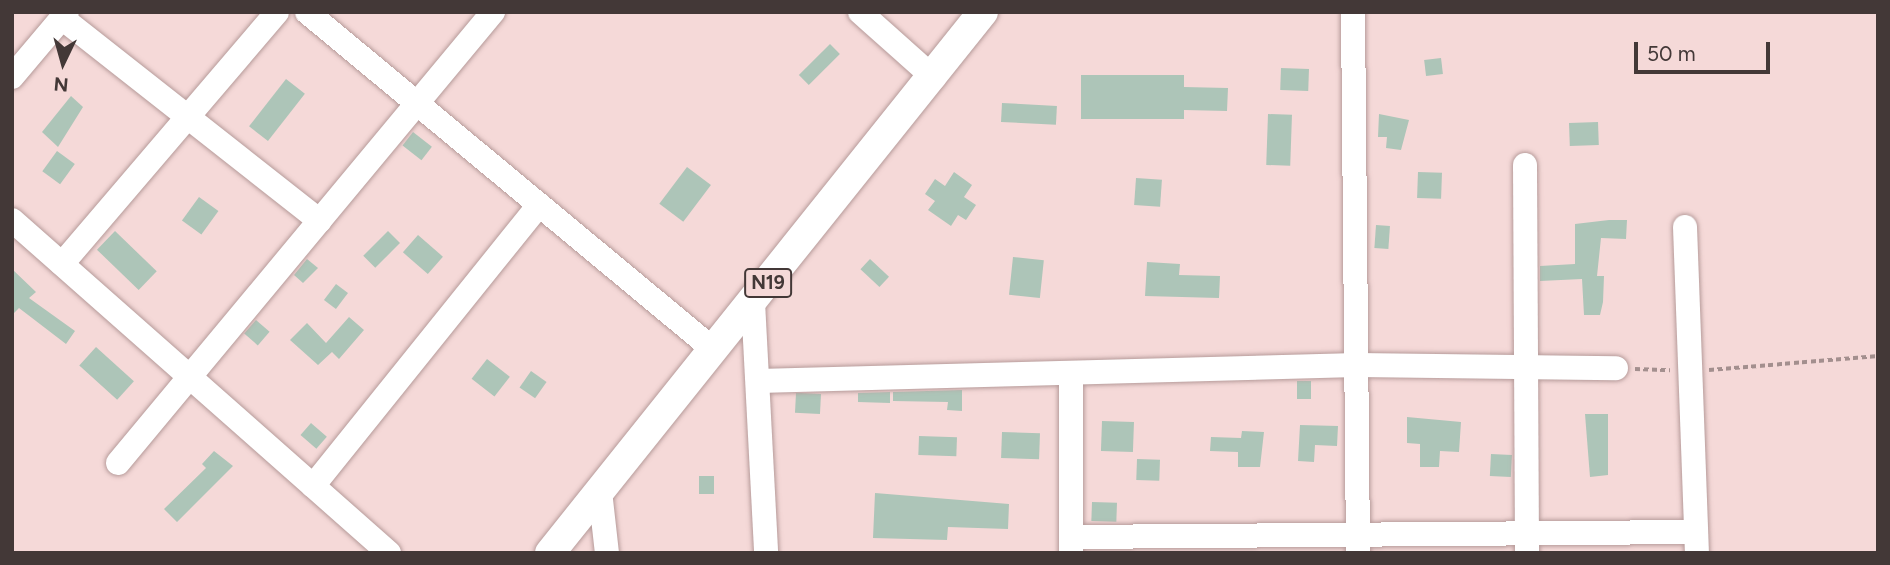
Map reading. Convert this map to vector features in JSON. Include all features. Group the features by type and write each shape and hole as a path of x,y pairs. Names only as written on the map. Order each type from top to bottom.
{"main road":[{"name":"N19","path":"550,553 934,78 983,12"}],"street":[{"path":"62,264 277,12"},
{"path":"307,12 714,350"},
{"path":"118,463 494,12"},
{"path":"860,12 934,78"},
{"path":"1353,12 1358,544"},
{"path":"12,77 64,15 187,117 320,221"},
{"path":"1525,164 1527,543"},
{"path":"313,486 539,205"},
{"path":"12,220 389,553"},
{"path":"1070,373 1071,545 1696,543 1685,227"},
{"path":"753,302 766,553"},
{"path":"758,381 1357,365 1616,368"},
{"path":"600,491 607,553"}],"path":[{"path":"1616,368 1690,370 1878,356"}],"building":[{"path":"830,44 840,54 809,85 799,75"},
{"path":"1441,58 1443,74 1426,76 1424,60"},
{"path":"1281,68 1309,69 1308,91 1280,90"},
{"path":"1081,75 1184,75 1184,87 1228,88 1227,111 1184,110 1184,119 1081,119"},
{"path":"286,79 305,94 268,141 249,126"},
{"path":"71,96 83,107 58,147 42,132"},
{"path":"1002,103 1057,106 1056,125 1001,122"},
{"path":"1268,114 1292,115 1290,166 1266,165"},
{"path":"1379,114 1409,120 1401,150 1386,148 1387,137 1378,137"},
{"path":"1598,122 1599,145 1570,146 1569,123"},
{"path":"413,132 432,147 421,160 403,145"},
{"path":"57,151 75,164 60,184 42,171"},
{"path":"687,167 711,185 683,222 659,204"},
{"path":"954,172 972,185 964,197 976,205 966,220 958,215 951,226 928,210 935,201 925,194 935,179 945,186"},
{"path":"1418,172 1442,173 1441,199 1417,198"},
{"path":"1136,178 1162,180 1160,207 1134,205"},
{"path":"199,197 218,211 201,235 182,220"},
{"path":"1627,220 1626,239 1601,238 1597,276 1604,276 1603,302 1600,315 1584,315 1582,279 1540,281 1540,266 1575,264 1575,224"},
{"path":"1376,225 1390,226 1388,249 1374,248"},
{"path":"115,231 157,271 139,290 97,250"},
{"path":"388,231 400,243 375,268 363,256"},
{"path":"418,235 443,257 428,274 403,252"},
{"path":"1013,257 1044,260 1040,298 1009,295"},
{"path":"307,259 318,268 303,283 294,275"},
{"path":"870,259 889,277 879,287 860,269"},
{"path":"1147,262 1180,264 1179,275 1220,276 1219,298 1145,296"},
{"path":"12,269 36,292 29,298 75,331 66,344 19,308 12,315"},
{"path":"336,284 348,293 336,309 324,300"},
{"path":"349,317 364,330 339,359 332,352 318,365 290,340 307,323 326,343"},
{"path":"256,320 270,332 258,345 244,334"},
{"path":"96,347 134,381 117,400 79,366"},
{"path":"487,359 510,377 494,397 472,379"},
{"path":"531,371 547,382 535,398 520,387"},
{"path":"1297,381 1311,381 1311,399 1297,399"},
{"path":"962,390 962,411 947,410 948,402 893,401 893,392"},
{"path":"890,392 890,403 858,402 858,393"},
{"path":"796,393 821,394 820,414 795,413"},
{"path":"1585,414 1608,414 1608,475 1590,477"},
{"path":"1407,417 1461,422 1459,452 1440,451 1439,467 1420,467 1420,444 1407,443"},
{"path":"1102,421 1134,422 1133,452 1101,451"},
{"path":"311,423 327,437 316,449 301,435"},
{"path":"1300,425 1338,426 1337,446 1315,445 1314,462 1298,461"},
{"path":"1242,431 1264,432 1260,467 1238,467 1238,452 1210,451 1211,437 1241,438"},
{"path":"1002,432 1040,433 1039,459 1001,458"},
{"path":"919,436 957,437 956,456 918,455"},
{"path":"214,451 233,466 177,522 164,509 206,468 202,464"},
{"path":"1491,454 1512,455 1511,477 1490,476"},
{"path":"1137,459 1160,460 1159,481 1136,480"},
{"path":"699,476 714,476 714,494 699,494"},
{"path":"875,493 1009,504 1008,529 948,527 947,540 873,538"},
{"path":"1092,502 1117,503 1116,522 1091,521"}]}
